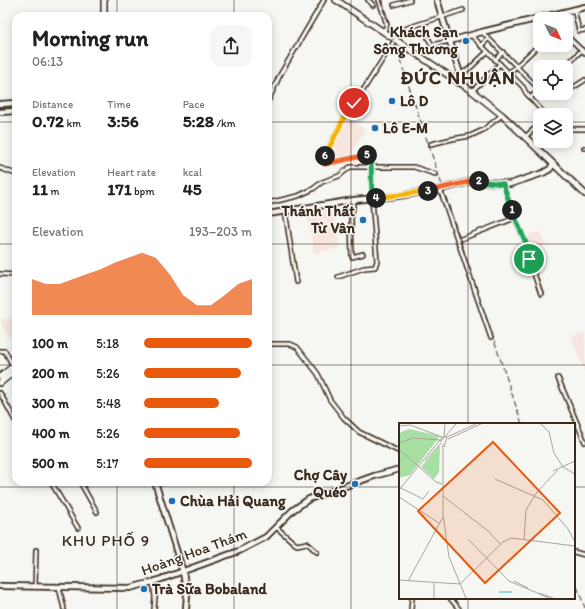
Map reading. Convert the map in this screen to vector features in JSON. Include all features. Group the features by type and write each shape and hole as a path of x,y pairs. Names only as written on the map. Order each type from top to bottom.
{"main road":[{"path":"101,12 102,0"},
{"path":"102,0 104,12"},
{"path":"336,0 472,91 502,115 533,145"},
{"path":"536,148 585,194"},
{"path":"0,377 12,369"},
{"path":"0,383 12,370"}],"street":[{"path":"272,92 280,75 324,0"},
{"path":"368,0 373,5"},
{"path":"379,0 387,25 383,32"},
{"path":"394,5 410,0"},
{"path":"437,0 460,74 459,83"},
{"path":"563,12 585,7"},
{"path":"574,9 579,31 585,30"},
{"path":"407,28 463,10"},
{"path":"428,38 432,45 533,20"},
{"path":"482,32 533,83"},
{"path":"471,35 523,87 526,93 539,108"},
{"path":"481,46 488,39"},
{"path":"573,42 585,53"},
{"path":"338,277 364,268 375,267 377,262 372,199 371,154 325,164 323,159 348,110 393,43"},
{"path":"509,73 533,50"},
{"path":"571,60 582,50"},
{"path":"460,74 469,70 487,52"},
{"path":"495,60 503,52"},
{"path":"472,91 500,64"},
{"path":"574,87 585,80"},
{"path":"523,87 530,81"},
{"path":"530,98 533,95"},
{"path":"0,104 12,103"},
{"path":"0,112 12,111"},
{"path":"431,144 470,136 483,130 502,115"},
{"path":"573,129 585,129"},
{"path":"525,137 533,130"},
{"path":"272,213 354,200 398,196 473,181 510,184 543,173 550,169 553,164"},
{"path":"272,202 298,196 313,189 322,182 339,176 350,167 414,167 434,174"},
{"path":"0,168 12,173"},
{"path":"503,184 515,218 531,255 529,259 541,294"},
{"path":"440,188 491,338"},
{"path":"354,200 351,219 352,256 363,254"},
{"path":"285,210 296,282"},
{"path":"461,239 515,218"},
{"path":"0,274 12,275"},
{"path":"272,344 290,344 297,347 318,374 330,400 344,418 359,432 399,452"},
{"path":"0,351 4,351 12,363"},
{"path":"558,378 585,442"},
{"path":"0,393 12,415"},
{"name":"Hoàng Hoa Thám","path":"0,586 130,588 153,582 239,551 266,537 292,510 309,499 374,476 399,469"},
{"path":"53,486 78,528"},
{"path":"82,486 97,512"},
{"path":"156,486 183,572 187,595 186,609"},
{"path":"276,527 297,545 307,542 316,552"},
{"path":"35,587 36,550"},
{"path":"575,552 585,555"},
{"path":"153,582 156,597 154,609"},
{"path":"59,587 64,609"},
{"path":"411,609 412,599"},
{"path":"451,599 459,609"}],"shaded area":[{"path":"348,118 365,130 349,158 343,155 341,159 328,154"},
{"path":"333,209 340,248 314,253 307,214"},
{"path":"540,231 546,246 533,251 527,236"},
{"path":"12,317 12,340 4,331 1,320"},
{"path":"585,333 585,373 571,336"},
{"name":"Chợ Cây Quéo","path":"399,465 399,472 312,503 309,496"}],"railway":[{"path":"380,0 522,423"},
{"path":"575,581 585,608"}],"place":[{"name":"Khách Sạn Sông Thương","path":"466,41"},
{"name":"Lô D","path":"392,101"},
{"name":"Lô E-M","path":"375,128"},
{"name":"Thánh Thất Từ Vân","path":"363,220"},
{"name":"Chợ Cây Quéo","path":"355,484"},
{"name":"Chùa Hải Quang","path":"172,501"},
{"name":"Trà Sữa Bobaland","path":"144,589"}],"district":[{"name":"ĐỨC NHUẬN","path":"458,77"},
{"name":"KHU PHỐ 9","path":"106,540"}],"route":[{"path":"354,103 348,110 323,159 325,164 371,154 372,199 398,196 477,181 503,184 515,218 531,255 529,259"}]}
